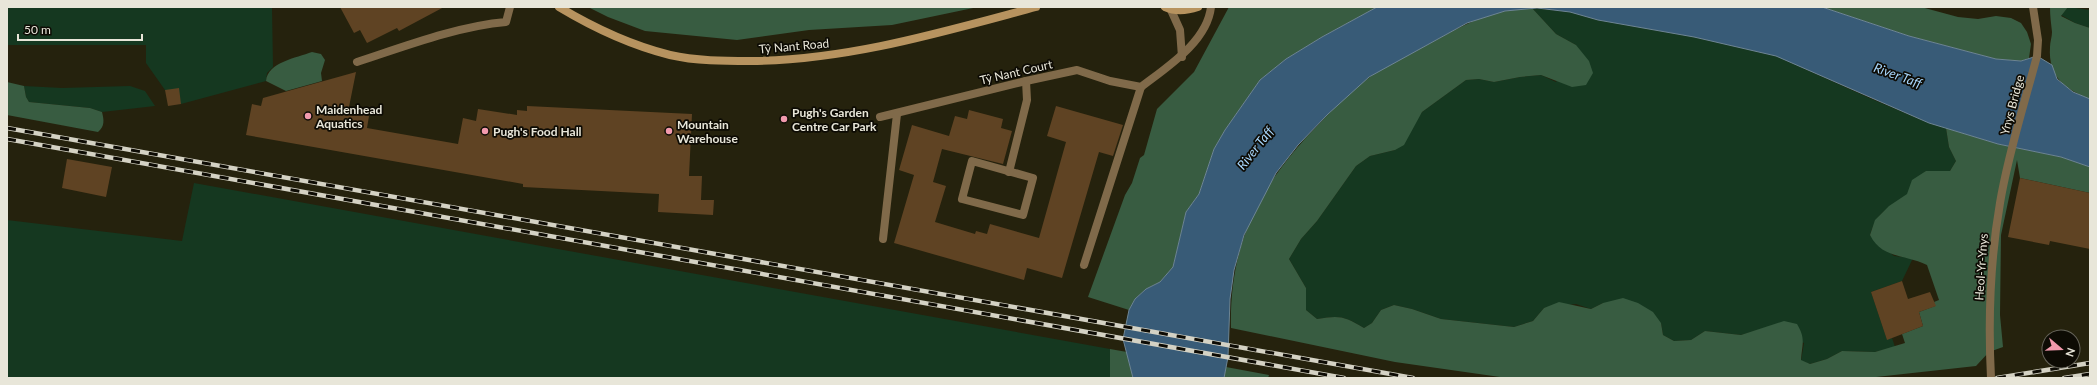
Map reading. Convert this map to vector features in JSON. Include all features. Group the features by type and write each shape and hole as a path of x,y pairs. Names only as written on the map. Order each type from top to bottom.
{"main road":[{"name":"Tŷ Nant Road","path":"559,7 585,23 630,43 671,55 721,61 768,61 823,56 885,46 1036,7"},
{"path":"1168,8 1187,10 1198,7"}],"lane":[{"path":"357,62 404,46 479,25 506,22 510,7"},
{"path":"1084,265 1141,87 1182,57 1199,36 1210,13 1211,7"},
{"name":"Ynys Bridge","path":"2010,160 2037,56 2038,40 2033,7"},
{"path":"1168,8 1180,30 1182,57"},
{"name":"Tŷ Nant Court","path":"880,117 1077,70 1110,81 1141,87"},
{"path":"1009,172 1027,100 1026,81"},
{"path":"882,239 897,114"},
{"name":"Heol-Yr-Ynys","path":"1991,378 1989,352 1993,244 2000,202 2010,160"},
{"path":"972,161 1009,172 1033,178 1023,215 962,199 972,161"}],"green space":[{"path":"7,7 275,7 272,8 273,67 267,73 266,81 181,104 165,90 146,63 146,45 7,45"},
{"path":"588,7 978,7 892,25 809,30 737,40 645,31 608,17"},
{"path":"1229,7 1377,7 1322,37 1286,59 1260,80 1225,130 1214,149 1199,194 1186,212 1173,267 1160,282 1146,289 1135,299 1129,310 1088,297 1125,195 1132,183 1140,158 1144,155 1157,109 1194,72"},
{"path":"1822,7 1921,7 1958,17 1978,19 1996,16 2011,18 2021,23 2027,32 2031,44 2029,58 2021,61 1996,59 1909,36"},
{"path":"2050,7 2068,7 2061,16 2090,28 2090,99 2066,86 2055,74 2050,57 2052,32"},
{"path":"2068,7 2090,10 2090,28 2075,23 2061,15"},
{"path":"1532,8 1570,12 1598,20 1694,37 1776,56 1874,100 1929,123 1946,128 1949,147 1956,161 1950,171 1926,171 1908,194 1881,214 1873,226 1870,235 1894,256 1913,258 1902,281 1871,292 1887,339 1892,338 1895,347 1875,352 1842,351 1827,359 1810,364 1801,361 1804,343 1762,329 1741,335 1705,331 1691,340 1674,341 1663,335 1661,323 1603,303 1591,309 1576,304 1544,308 1533,321 1514,327 1441,319 1412,309 1394,305 1381,310 1372,323 1364,328 1351,321 1337,317 1317,319 1306,310 1306,288 1289,259 1301,239 1317,221 1356,166 1370,156 1395,150 1422,112 1466,80 1479,79 1494,82 1541,75 1556,82 1576,45 1556,34"},
{"path":"1532,8 1556,34 1576,45 1589,61 1593,73 1586,85 1572,87 1541,75 1494,82 1479,79 1466,80 1422,112 1404,145 1395,150 1370,156 1356,166 1317,221 1301,239 1289,259 1306,288 1306,310 1317,319 1337,317 1351,321 1364,328 1372,323 1381,310 1394,305 1412,309 1441,319 1514,327 1533,321 1544,308 1559,302 1591,309 1603,303 1623,298 1638,303 1653,312 1661,323 1663,335 1674,341 1691,340 1705,331 1741,335 1784,321 1797,324 1802,334 1803,346 1801,360 1810,364 1827,359 1842,351 1875,352 1905,343 1902,334 1923,326 1919,312 1935,306 1934,302 1939,300 1927,265 1888,252 1875,243 1870,235 1875,220 1889,206 1907,194 1912,180 1926,171 1950,171 1956,161 1949,147 1946,128 1998,144 2061,157 2090,167 2090,193 2020,178 2017,160 2001,235 2000,315 2003,347 1989,352 1976,366 1867,378 1507,378 1395,362 1231,328 1232,297 1236,269 1242,242 1252,217 1280,169 1325,118 1343,99 1363,82 1397,60 1484,17 1508,10"},
{"path":"312,52 321,54 325,60 321,73 322,81 286,91 266,81 272,69 277,65"},
{"path":"7,82 24,86 26,97 29,102 90,108 102,112 103,125 98,132 7,115"},
{"path":"24,86 62,88 130,86 145,91 155,106 102,112 90,108 29,102 26,97"},
{"path":"194,183 1110,349 1110,378 7,378 7,220 182,241"},
{"path":"1110,349 1127,352 1133,378 1110,378"},
{"path":"1226,367 1269,375 1268,378 1224,378"}],"water":[{"name":"River Taff","path":"1377,7 1822,7 1909,36 1996,59 2021,61 2037,56 2052,65 2057,79 2073,92 2090,99 2090,167 2061,157 1998,144 1929,123 1776,56 1694,37 1598,20 1570,12 1537,8 1505,11 1467,23 1369,77 1328,114 1298,145 1276,173 1244,235 1234,270 1230,299 1228,357 1224,378 1133,378 1123,339 1129,310 1135,299 1146,289 1160,282 1173,267 1186,212 1199,194 1214,149 1225,130 1260,80 1286,59 1322,37"}],"building":[{"path":"340,7 444,7 399,31 397,28 367,43 360,30 354,33"},
{"path":"356,72 348,112 369,116 367,128 458,144 463,118 476,121 478,109 517,115 517,110 527,111 527,106 692,114 689,176 702,176 701,200 714,200 713,215 658,212 659,194 523,187 523,184 246,135 252,104 261,106 263,98"},
{"path":"179,88 181,104 168,106 165,90"},
{"path":"1056,106 1123,125 1113,156 1099,152 1062,278 1027,268 1024,280 894,243 914,175 899,170 912,125 949,136 955,116 967,119 969,110 1003,119 1001,128 1012,131 1003,164 942,149 933,182 946,186 935,222 975,234 976,231 987,234 990,224 1039,238 1066,142 1047,136"},
{"path":"67,159 112,167 106,197 62,188"},
{"path":"2020,178 2090,193 2090,249 2050,241 2049,245 2008,237"},
{"path":"1902,281 1908,299 1930,292 1936,306 1919,312 1923,326 1887,340 1871,292"}],"railway":[{"path":"7,128 1413,378"},
{"path":"7,139 1344,378"},
{"path":"1997,378 2090,363"},
{"path":"2064,378 2090,374"}],"place":[{"name":"Maidenhead Aquatics","path":"308,116"},
{"name":"Pugh's Garden Centre Car Park","path":"784,119"},
{"name":"Pugh's Food Hall","path":"485,131"},
{"name":"Mountain Warehouse","path":"669,131"}]}
